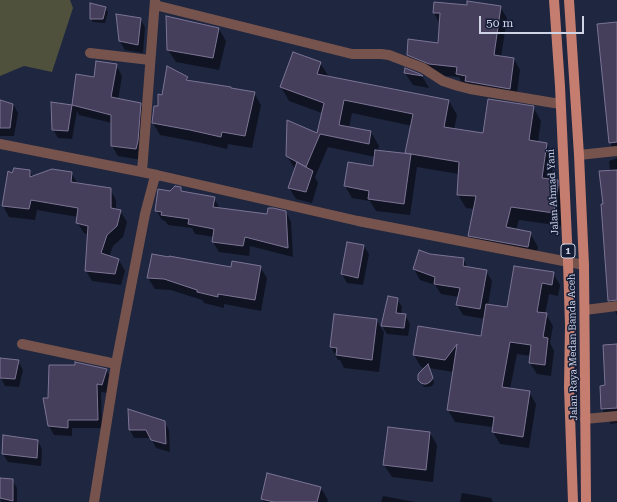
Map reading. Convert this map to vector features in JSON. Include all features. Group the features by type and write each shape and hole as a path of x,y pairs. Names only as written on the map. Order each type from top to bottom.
{"main road":[{"name":"Jalan Ahmad Yani","path":"554,0 568,262 570,325 569,387 573,502"},
{"name":"Jalan Raya Medan Banda Aceh","path":"569,0 579,155 584,265 586,502"}],"street":[{"path":"142,172 155,3 352,54 389,55 423,68 443,81 470,89 560,104"},
{"path":"90,53 150,60"},
{"path":"0,144 157,175 358,221 584,265"},
{"path":"579,155 617,151"},
{"path":"94,502 116,364 145,214 154,180 157,175"},
{"path":"584,310 617,306"},
{"path":"22,344 116,364"},
{"path":"585,419 617,416"}],"green space":[{"path":"0,0 70,0 73,8 52,72 24,66 0,76"}],"building":[{"path":"467,1 501,6 494,55 514,58 510,89 465,81 466,76 456,74 457,67 429,64 407,55 408,39 438,43 440,13 433,13 434,2 467,5"},
{"path":"90,3 106,7 103,19 90,19"},
{"path":"116,14 141,18 138,45 119,41"},
{"path":"166,16 219,28 213,58 167,50"},
{"path":"617,22 617,142 609,143 597,24"},
{"path":"293,52 321,62 317,74 449,100 444,127 483,133 488,99 534,106 529,140 547,143 542,178 558,180 554,213 511,207 506,227 531,232 528,247 468,236 476,196 457,195 459,162 405,153 413,114 344,100 339,125 371,131 369,144 320,134 306,167 286,156 287,120 317,133 324,103 280,87"},
{"path":"96,61 117,64 111,97 141,103 136,149 111,146 111,115 72,105 76,74 94,77"},
{"path":"167,66 188,77 186,80 255,92 245,136 222,132 221,137 152,123 154,106 158,106 158,94 162,95"},
{"path":"405,68 420,74 423,76 404,73"},
{"path":"0,100 13,104 10,128 0,128"},
{"path":"51,102 72,105 68,131 52,130"},
{"path":"375,150 411,154 404,204 368,199 369,191 344,186 348,162 373,166"},
{"path":"297,162 313,171 306,192 288,188"},
{"path":"14,168 30,170 30,177 52,169 72,172 71,182 111,188 111,208 121,210 117,226 107,235 101,253 119,259 115,274 85,271 88,226 76,223 78,208 31,200 29,209 2,206 8,171 12,173"},
{"path":"617,170 617,300 608,301 601,204 603,204 599,171"},
{"path":"175,186 181,187 181,191 215,197 213,207 267,214 268,208 286,211 288,248 245,237 243,246 212,242 214,229 188,224 189,219 161,215 162,212 155,211 158,189 170,191"},
{"path":"347,242 364,245 358,278 341,274"},
{"path":"419,250 430,254 464,258 463,266 487,270 480,309 456,305 460,288 434,284 435,277 413,269"},
{"path":"152,254 231,267 232,261 261,266 255,300 218,294 218,297 197,292 197,290 164,279 147,278"},
{"path":"514,266 554,272 552,285 542,283 537,312 547,313 543,337 548,338 545,365 529,363 531,345 510,342 502,387 530,391 523,437 492,432 494,417 447,410 457,344 445,360 413,355 418,326 481,336 486,304 507,307"},
{"path":"388,296 398,298 396,313 406,314 404,328 381,326"},
{"path":"334,314 377,319 372,360 336,355 337,348 330,347"},
{"path":"617,344 617,408 601,409 600,386 605,385 603,345"},
{"path":"0,358 19,360 15,379 0,378"},
{"path":"75,362 107,369 102,385 97,384 98,420 68,420 68,428 48,426 43,398 48,398 49,365 75,365"},
{"path":"428,364 433,378 430,382 424,384 418,380 418,375"},
{"path":"128,409 165,421 166,444 151,440 146,430 129,430"},
{"path":"388,427 430,432 426,470 383,465"},
{"path":"3,435 38,440 37,458 2,454"},
{"path":"267,473 321,487 317,502 274,502 261,499"},
{"path":"0,478 13,479 13,501 0,498"}]}
